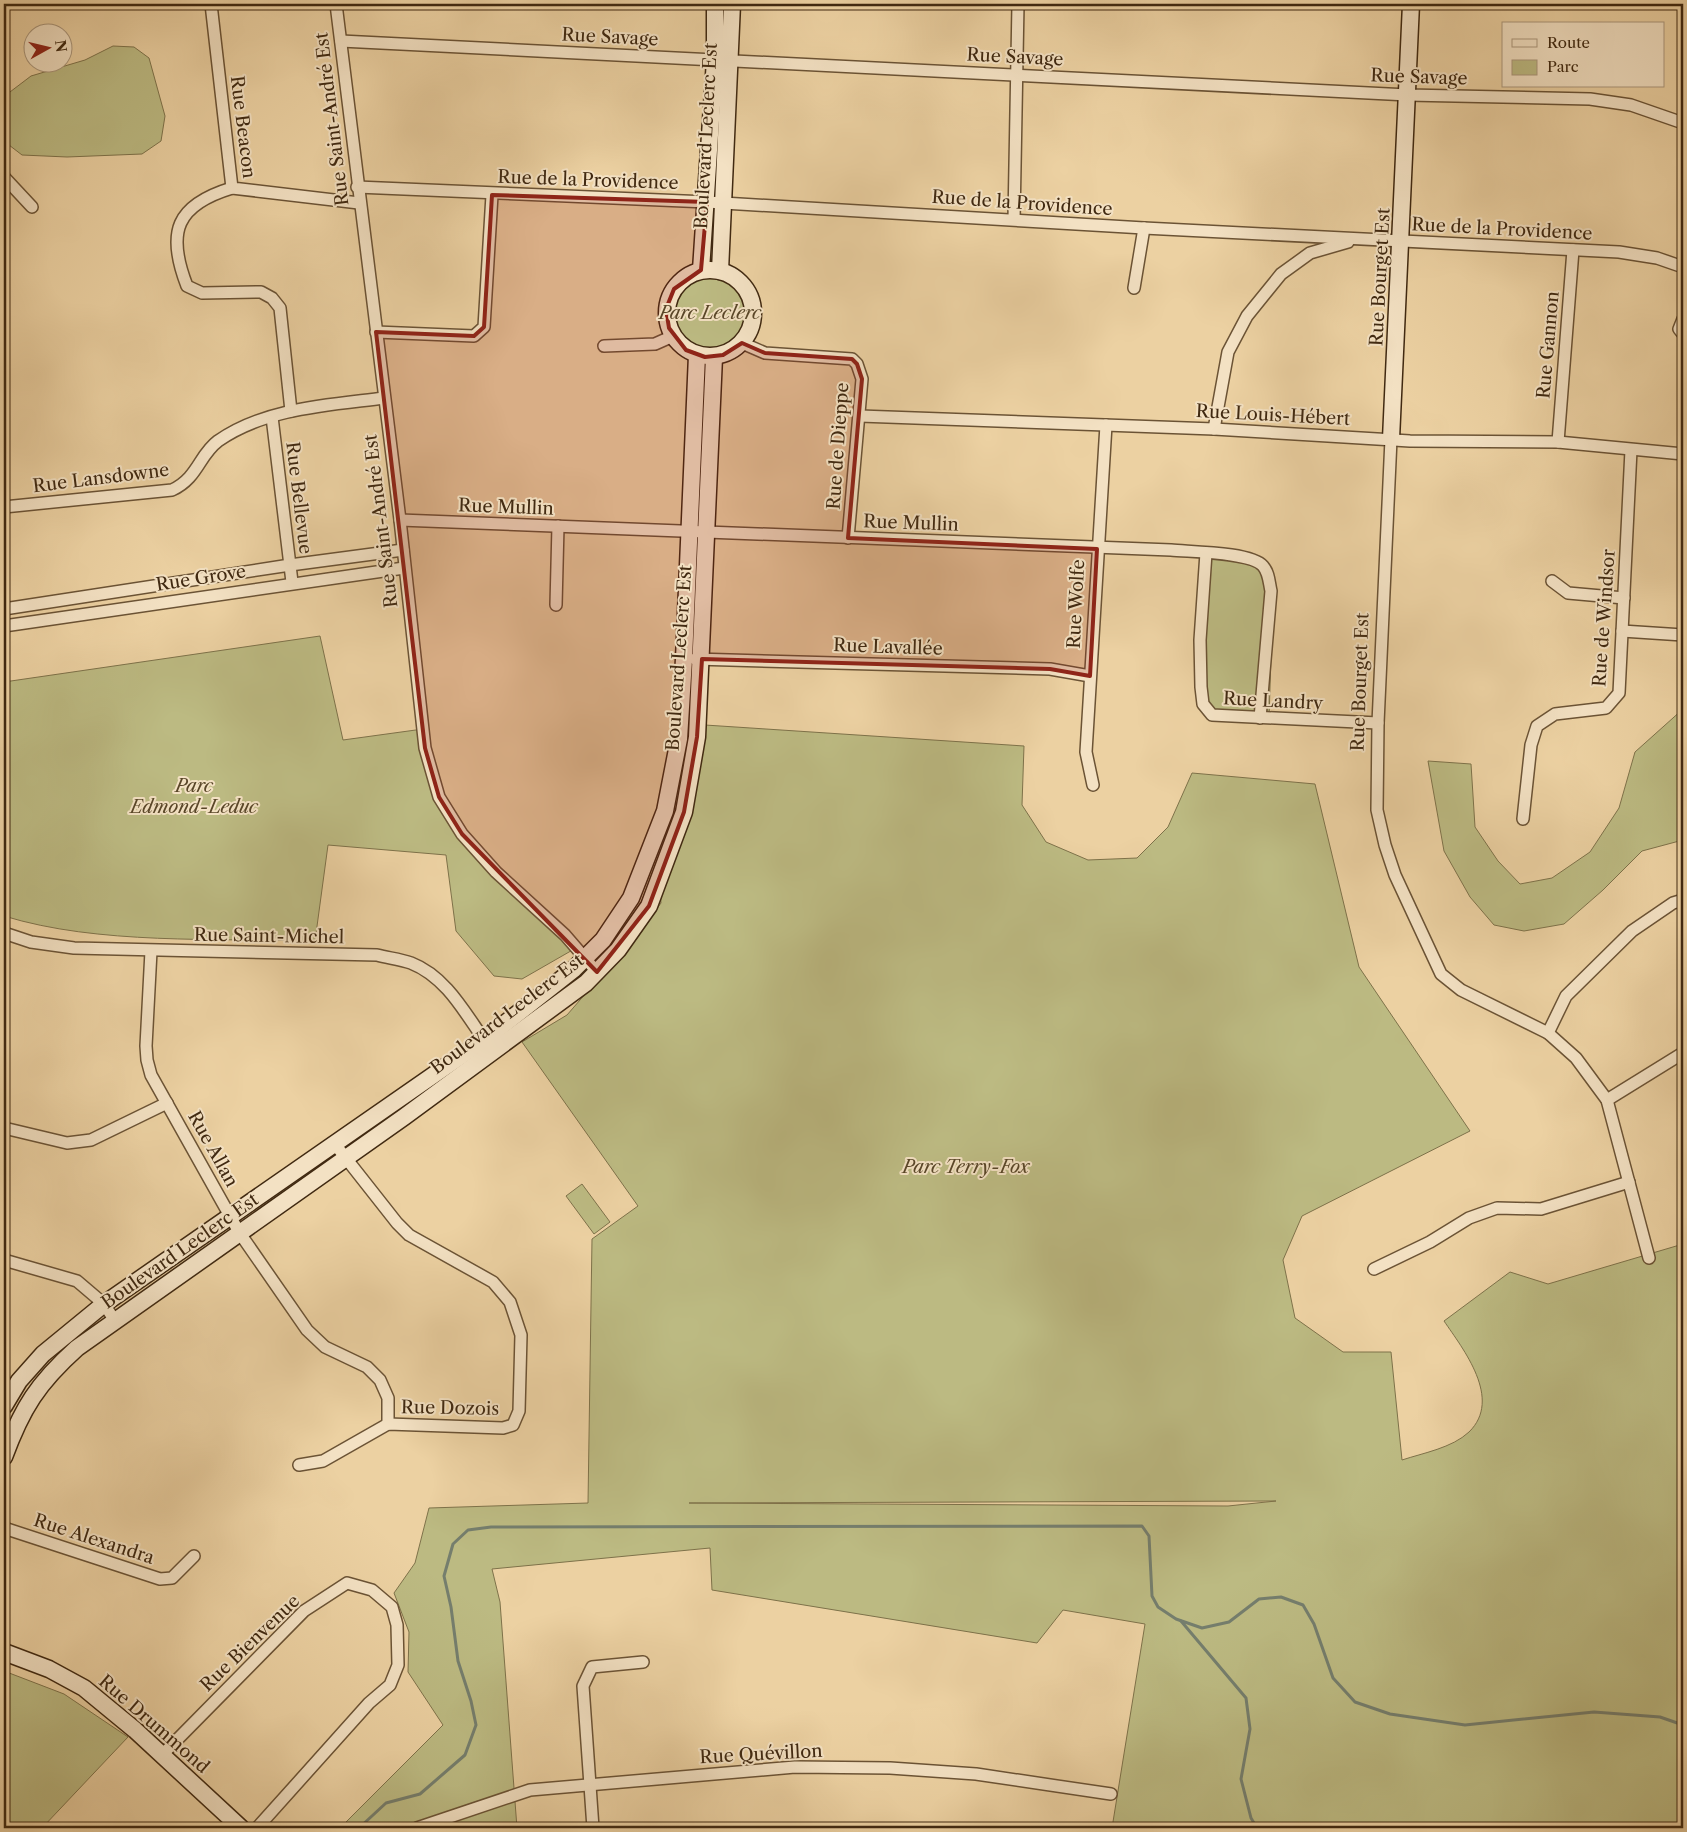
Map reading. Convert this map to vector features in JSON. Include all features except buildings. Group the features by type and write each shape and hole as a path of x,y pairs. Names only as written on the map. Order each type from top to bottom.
{"street":[{"name":"Rue Beacon","path":"211,4 232,188 359,203"},
{"name":"Rue Saint-André Est","path":"336,4 357,187 400,520 425,748 439,797 462,834 496,872 565,935 597,972"},
{"name":"Boulevard Leclerc Est","path":"715,4 723,60"},
{"name":"Boulevard Leclerc Est","path":"720,271 715,203 723,60 732,4"},
{"path":"1014,219 1018,4"},
{"name":"Rue Bourget Est","path":"1412,4 1378,723 1377,810 1385,845 1395,875 1442,974 1461,990 1548,1032 1576,1058 1606,1100 1649,1258"},
{"name":"Rue Savage","path":"341,41 1408,95 1590,99 1631,105 1683,123"},
{"path":"4,177 32,207"},
{"name":"Rue de la Providence","path":"357,187 492,195 715,203 1144,228 1619,252 1657,258 1683,267"},
{"path":"232,188 197,202 181,218 178,241 181,272 187,286 202,293 261,292 272,298 280,308 292,411"},
{"path":"376,332 474,336 484,327 492,195"},
{"name":"Boulevard Leclerc Est","path":"701,270 715,203"},
{"path":"1134,288 1144,228"},
{"path":"1214,429 1228,352 1247,316 1281,274 1310,253 1357,239"},
{"name":"Rue Gannon","path":"1558,442 1573,250"},
{"path":"701,270 720,271 732,276 745,287 753,306 753,319 750,331 742,343 734,350 714,357 697,355 686,350 672,336 667,320 669,299 681,281 701,270"},
{"path":"1683,320 1679,329 1683,334"},
{"path":"604,346 655,344 672,336"},
{"name":"Rue de Dieppe","path":"742,343 765,353 852,359 857,364 862,379 848,538"},
{"name":"Boulevard Leclerc Est","path":"4,1406 19,1381 43,1354 104,1304 230,1214 484,1040 573,970 602,940 631,898 665,811 679,739 697,355"},
{"name":"Boulevard Leclerc Est","path":"4,1457 18,1419 35,1392 57,1366 77,1348 493,1053 586,983 618,950 649,906 684,812 698,737 714,357"},
{"name":"Rue Lansdowne","path":"4,507 172,490 185,484 216,443 234,430 292,411 384,398"},
{"name":"Rue Louis-Hébert","path":"860,416 1214,429 1391,439 1558,442 1683,454"},
{"name":"Rue Bellevue","path":"272,417 292,582"},
{"name":"Rue Wolfe","path":"1093,785 1086,752 1106,425"},
{"name":"Rue de Windsor","path":"1523,820 1531,745 1537,726 1555,714 1606,708 1619,693 1632,450"},
{"name":"Rue Mullin","path":"400,520 1206,553 1256,560 1262,565 1269,576 1271,592 1260,718"},
{"path":"556,605 558,526"},
{"name":"Rue Grove","path":"4,609 290,565 403,550"},
{"name":"Rue Landry","path":"1206,553 1200,640 1203,704 1212,715 1378,723"},
{"name":"Rue Grove","path":"4,626 292,582 404,568"},
{"path":"1552,581 1568,592 1624,598"},
{"path":"1622,631 1683,636"},
{"name":"Rue Lavallée","path":"684,659 1050,669 1090,676"},
{"path":"679,739 698,737"},
{"path":"1548,1032 1566,996 1632,931 1673,902 1683,900"},
{"name":"Rue Saint-Michel","path":"4,933 49,945 151,951 377,955 411,963 436,977 451,993 493,1053"},
{"name":"Rue Allan","path":"151,951 147,1060 151,1075 239,1232 307,1330 325,1347 368,1367 380,1380 388,1398 388,1424"},
{"path":"1606,1100 1683,1053"},
{"path":"4,1128 67,1143 91,1140 167,1103"},
{"name":"Rue Dozois","path":"298,1465 323,1460 388,1424 503,1428 513,1425 519,1411 522,1334 510,1302 493,1282 409,1235 396,1223 334,1143"},
{"path":"1374,1269 1430,1242 1469,1218 1497,1208 1541,1209 1629,1182"},
{"path":"4,1260 76,1281 104,1304 115,1321"},
{"name":"Rue Alexandra","path":"4,1528 160,1579 172,1578 194,1556"},
{"name":"Rue Bienvenue","path":"162,1755 304,1611 347,1583 372,1590 392,1607 397,1625 398,1665 390,1684 369,1703 257,1828"},
{"name":"Rue Drummond","path":"4,1652 49,1669 84,1688 115,1712 241,1828"},
{"path":"593,1828 583,1686 592,1667 644,1662"},
{"name":"Rue Quévillon","path":"417,1828 530,1790 795,1767 890,1768 976,1774 1112,1794"}],"highlighted area":[{"path":"492,195 707,202 701,270 674,289 666,309 669,328 686,350 705,357 723,355 742,343 765,353 852,359 857,364 862,379 848,538 1097,549 1090,676 1050,669 702,659 697,737 684,812 649,906 597,972 462,834 439,797 425,748 376,332 474,336 484,327"}],"green space":[{"path":"113,46 134,47 149,58 165,116 161,141 142,154 67,157 22,155 9,145 4,109 6,95 31,76 44,72 72,72 72,64 85,60"},
{"name":"Parc Leclerc","path":"710,270 727,273 741,282 750,296 753,313 750,330 741,344 727,353 710,356 693,353 679,344 670,330 667,313 670,296 679,282 693,273"},
{"path":"1211,554 1252,554 1273,587 1269,720 1212,714 1202,680"},
{"name":"Parc Edmond-Leduc","path":"320,636 343,740 423,729 439,797 462,834 576,948 522,979 494,976 456,931 446,855 328,845 315,941 118,936 78,932 4,916 4,682"},
{"path":"1683,709 1683,840 1642,851 1603,890 1564,924 1524,931 1494,925 1470,897 1444,851 1428,761 1471,764 1475,827 1498,861 1520,884 1552,878 1590,852 1619,808 1635,752"},
{"name":"Parc Terry-Fox","path":"705,725 1024,746 1022,805 1046,842 1088,860 1137,858 1168,827 1192,773 1315,784 1359,967 1470,1131 1302,1216 1283,1260 1295,1318 1343,1352 1391,1352 1402,1460 1437,1449 1462,1438 1478,1419 1482,1405 1481,1390 1476,1375 1461,1346 1444,1321 1510,1272 1548,1284 1683,1244 1683,1828 1112,1828 1145,1624 1063,1610 1037,1643 712,1590 710,1548 492,1569 500,1602 517,1828 340,1828 443,1725 408,1672 409,1632 394,1593 415,1563 429,1508 588,1503 592,1239 638,1206 522,1042 567,1015 645,925 661,903 660,891","holes":["1276,1501 1228,1506 689,1503"]},
{"path":"582,1184 610,1222 594,1234 566,1196"},
{"path":"4,1671 64,1694 128,1737 42,1828 4,1828"}],"waterway":[{"path":"359,1828 386,1803 420,1794 465,1755 476,1725 471,1701 458,1661 451,1607 444,1576 453,1544 468,1530 491,1527 1142,1526 1149,1536 1152,1596 1158,1607 1176,1619 1202,1628 1229,1622 1259,1599 1281,1597 1303,1605 1314,1624 1333,1678 1355,1702 1390,1714 1465,1725 1594,1712 1660,1717 1683,1725"},
{"path":"1181,1621 1246,1698 1250,1729 1241,1779 1251,1818 1257,1828"},
{"path":"79,1828 97,1828"}]}
